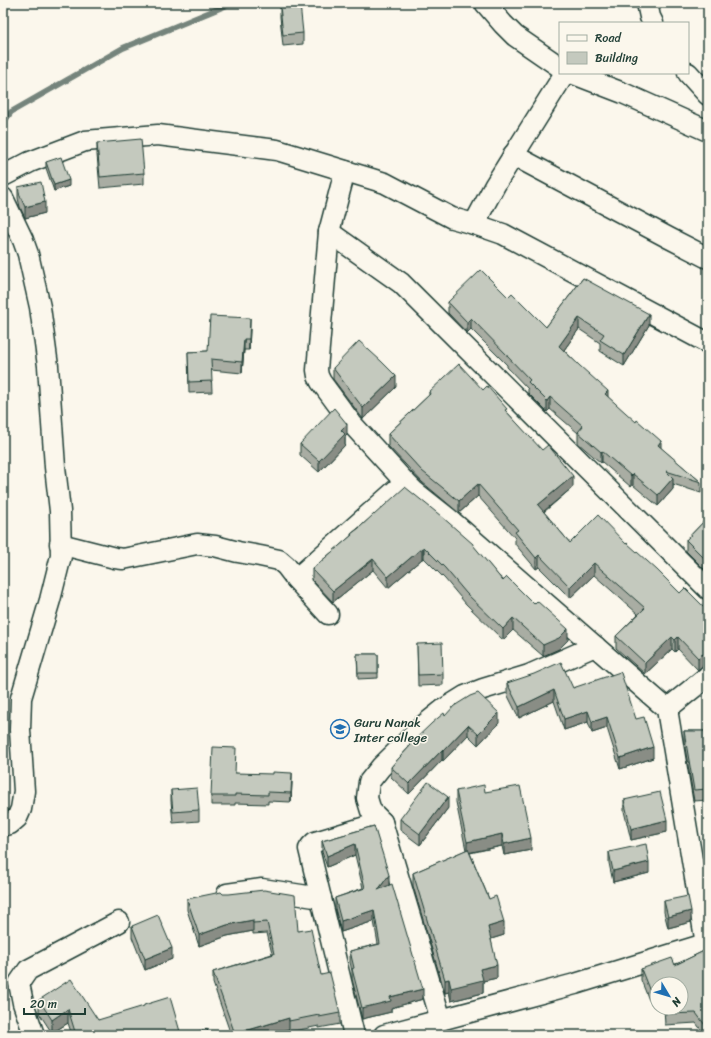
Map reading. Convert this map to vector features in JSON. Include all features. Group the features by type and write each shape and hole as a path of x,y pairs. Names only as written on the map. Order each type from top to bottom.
{"street":[{"path":"485,3 515,36 559,66"},
{"path":"648,3 650,17 652,22"},
{"path":"474,224 513,155 564,74"},
{"path":"574,74 623,93 708,131"},
{"path":"689,74 708,95"},
{"path":"3,176 30,162 85,141 158,135 276,150 385,183 452,218 503,234 708,343"},
{"path":"513,155 708,258"},
{"path":"345,171 329,232 317,370 318,376 352,424 414,492 448,518 668,709 707,943 575,984 384,1035"},
{"path":"3,198 28,254 40,307 48,366 55,467 60,511 61,556 50,600 21,698 20,730 24,791 21,809 18,818 10,824 3,826"},
{"path":"329,232 401,283 708,589"},
{"path":"296,578 405,482"},
{"path":"60,544 123,559 190,545 203,544 279,560 328,614"},
{"path":"441,1020 382,822 371,811 367,798 369,782 381,767 424,725 444,709 465,696 529,675 595,646"},
{"path":"668,709 708,676"},
{"path":"354,1035 309,849 315,842 382,822"},
{"path":"227,894 262,889 321,898"},
{"path":"34,1035 23,1003 19,983 28,970 119,922"}],"building":[{"path":"300,4 303,33 283,35 280,6"},
{"path":"141,139 144,173 100,177 97,143"},
{"path":"61,157 69,180 54,185 46,162"},
{"path":"41,182 45,202 25,207 18,187"},
{"path":"481,270 508,297 512,293 546,327 583,278 649,314 624,355 600,340 604,334 579,318 559,346 608,391 605,394 636,422 637,420 661,441 658,445 701,482 666,471 673,478 658,495 633,474 631,476 578,432 583,426 550,397 547,401 528,382 530,380 471,318 467,322 448,302"},
{"path":"210,316 250,318 249,339 244,339 242,362 211,359 212,381 189,382 188,352 208,351"},
{"path":"359,341 396,376 363,408 333,368"},
{"path":"459,364 483,390 487,386 507,409 505,410 542,450 548,445 573,476 538,505 570,543 598,515 626,544 627,543 657,570 680,593 685,588 706,609 705,610 708,613 707,653 698,658 678,637 675,640 672,637 645,663 616,636 645,608 594,563 570,587 539,555 536,558 515,532 518,530 478,484 459,501 422,471 388,434"},
{"path":"334,408 347,424 341,430 345,434 319,461 300,444"},
{"path":"405,487 473,544 503,581 507,577 534,604 537,601 568,629 559,638 543,645 513,618 503,629 466,593 445,568 424,547 388,577 373,559 333,591 312,569"},
{"path":"708,517 708,556 705,559 686,540"},
{"path":"442,643 443,674 418,675 417,644"},
{"path":"357,654 378,654 378,673 358,673"},
{"path":"561,662 573,688 620,672 636,719 644,717 653,747 620,758 607,717 592,722 588,711 564,719 554,690 519,707 507,683 534,674"},
{"path":"478,693 499,713 478,734 468,725 409,784 391,767 410,746 409,745 432,723 444,713 445,716 454,706"},
{"path":"684,731 708,731 708,789 694,790"},
{"path":"213,747 236,748 235,773 292,773 291,793 268,792 268,795 235,794 235,796 211,796"},
{"path":"428,782 448,797 420,834 400,819"},
{"path":"484,785 485,792 520,786 531,838 504,844 502,834 467,842 456,791"},
{"path":"197,788 199,810 173,812 171,790"},
{"path":"660,792 667,820 631,829 624,800"},
{"path":"374,826 389,875 378,890 392,884 423,989 390,997 391,1001 362,1008 352,969 354,968 350,951 380,944 374,910 341,921 335,898 365,888 355,844 327,856 322,841"},
{"path":"646,844 649,862 613,871 609,852"},
{"path":"468,849 489,899 496,896 504,922 488,927 497,965 480,969 483,980 451,988 449,979 445,980 413,873"},
{"path":"264,890 295,895 298,931 311,929 321,975 330,973 340,1013 319,1017 319,1015 289,1021 289,1018 235,1034 213,972 274,954 267,922 253,923 253,920 227,925 199,935 187,899 221,892 223,894 229,894"},
{"path":"688,896 691,911 668,917 664,901"},
{"path":"158,915 172,948 145,959 132,926"},
{"path":"708,949 708,1029 696,1013 689,1013 689,976 649,976 649,989 641,969 672,958 675,965"},
{"path":"71,979 98,1020 170,997 181,1035 76,1035 68,1009 52,1020 39,1000"},
{"path":"207,1029 209,1035 186,1035"}],"waterway":[{"path":"3,123 11,112 123,48 232,3"}],"place":[{"name":"Guru Nanak Inter college","path":"340,729"}]}
